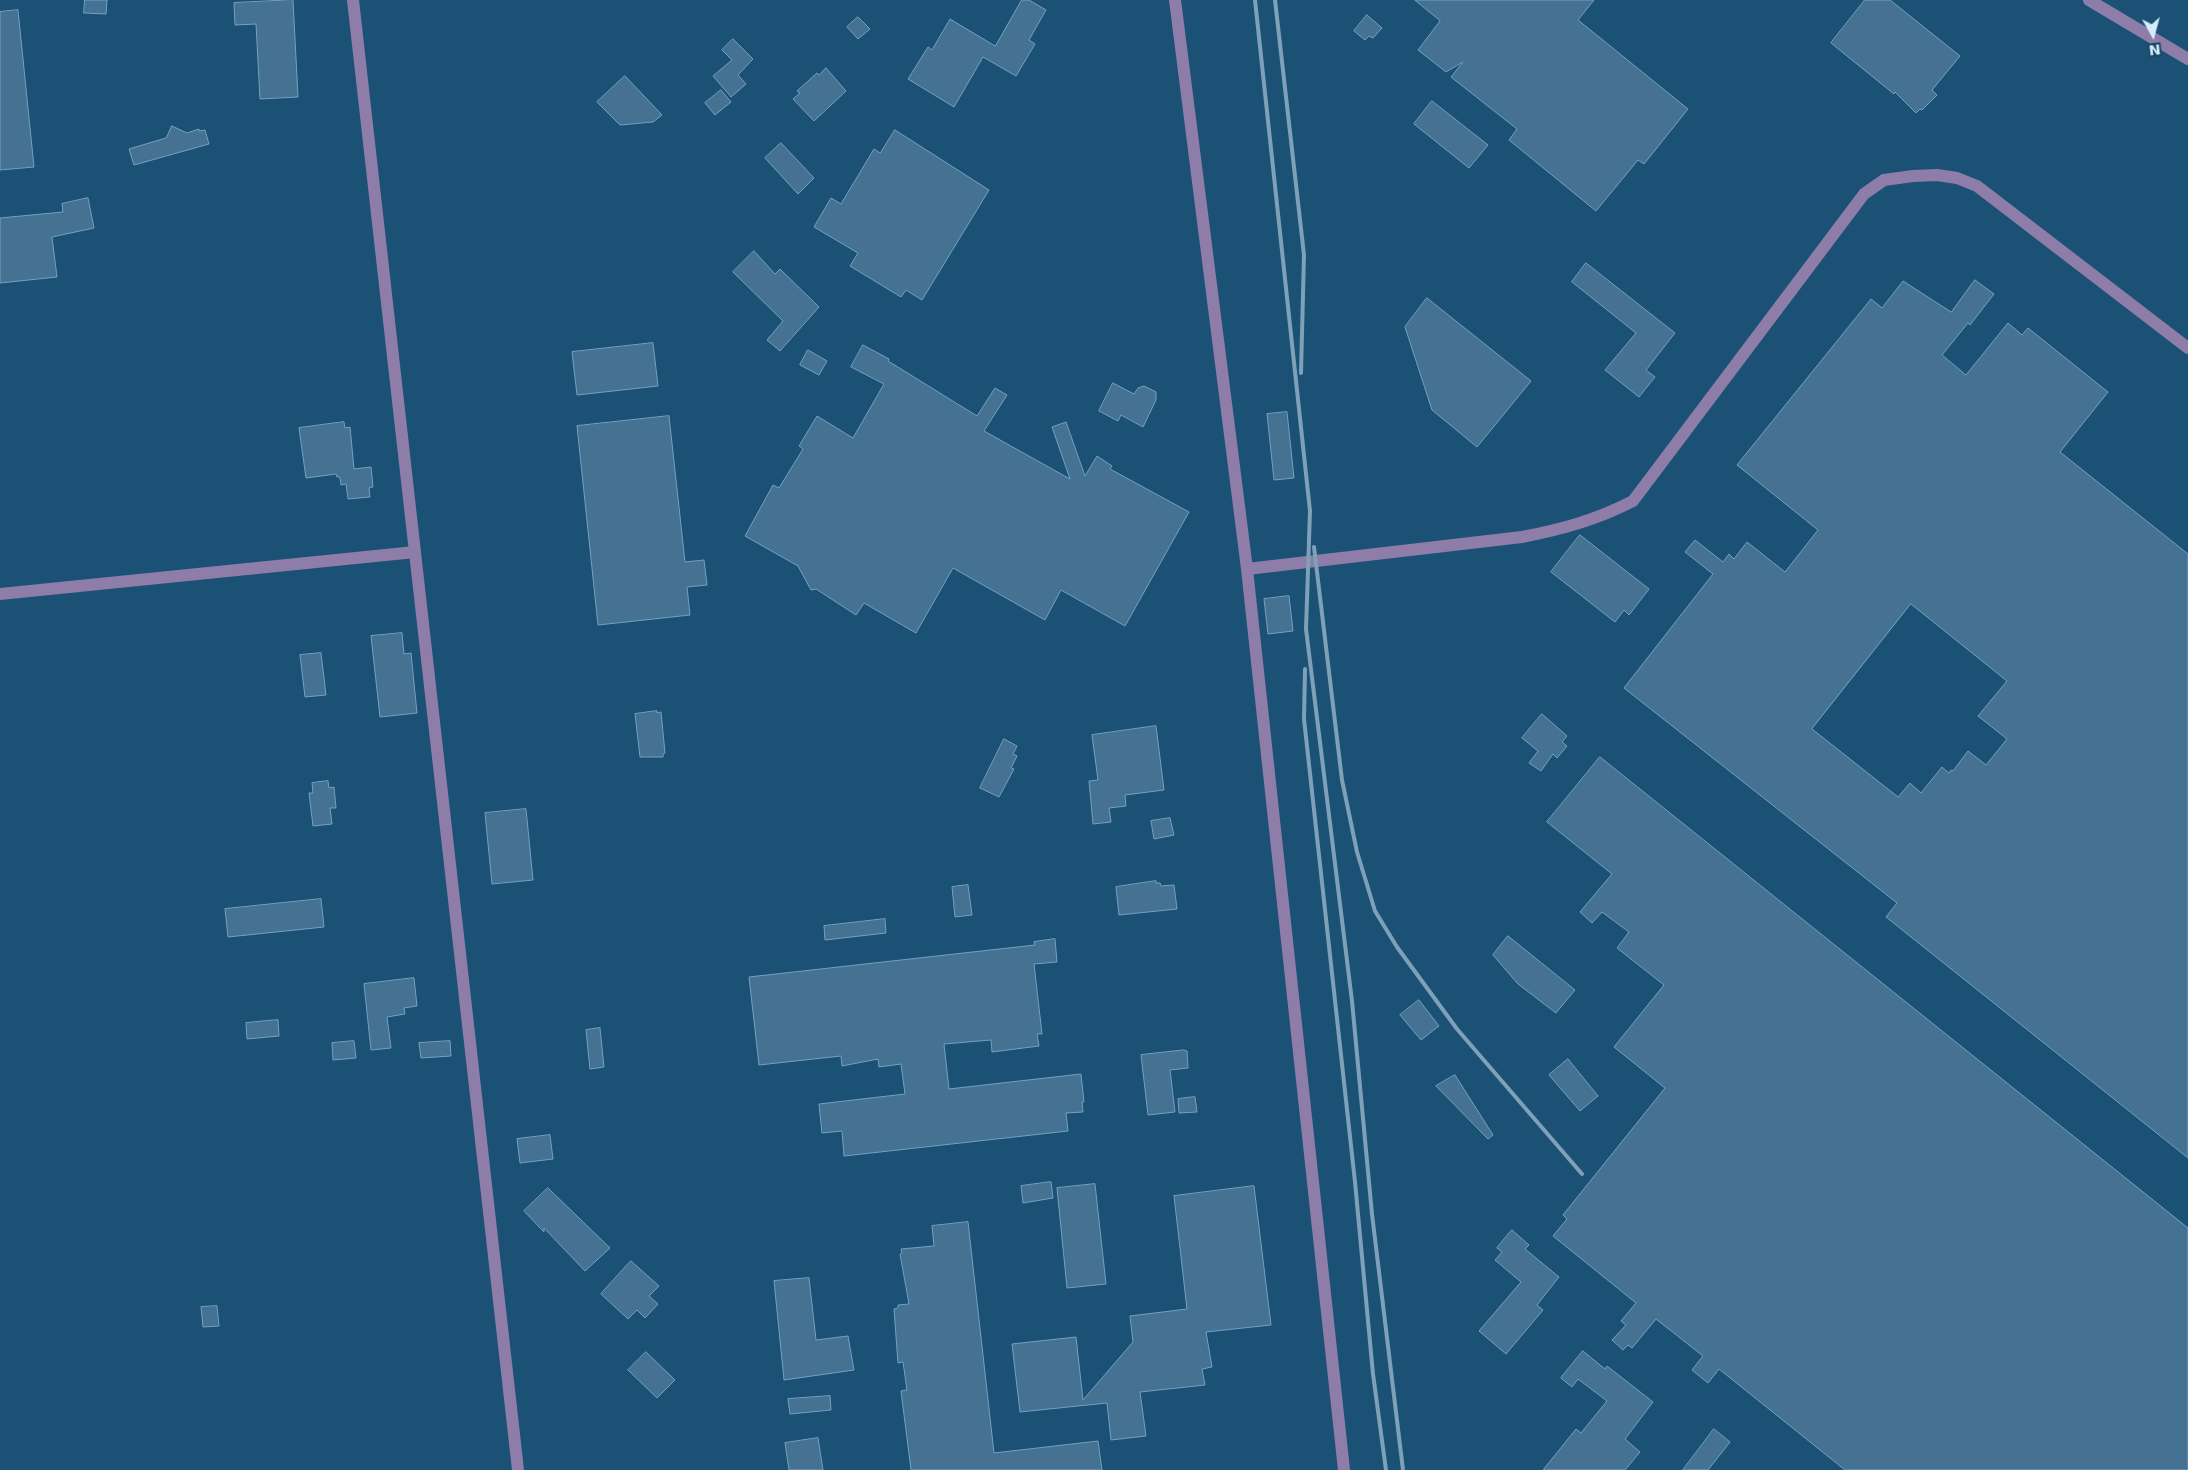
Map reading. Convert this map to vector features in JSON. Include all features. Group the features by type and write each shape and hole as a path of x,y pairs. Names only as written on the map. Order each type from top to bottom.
{"lane":[{"path":"353,0 518,1470"},
{"path":"1175,0 1247,569 1344,1470"},
{"path":"2089,0 2188,60"},
{"path":"1247,569 1522,537 1567,528 1605,515 1633,501 1864,194 1884,180 1937,175 1956,178 1977,186 2188,348"},
{"path":"0,594 415,552"}],"shaded area":[{"path":"0,0 2188,0 2188,1470 0,1470"}],"building":[{"path":"85,0 107,0 106,14 84,13"},
{"path":"293,0 298,97 260,99 256,24 235,25 234,3"},
{"path":"1022,0 1029,0 1046,10 1029,40 1035,44 1016,76 983,57 954,107 908,79 928,47 932,50 950,19 995,46"},
{"path":"1415,0 1594,0 1578,20 1688,109 1644,164 1638,160 1596,211 1509,140 1517,129 1451,77 1463,62 1446,72 1418,50 1440,21"},
{"path":"1865,0 1890,0 1960,56 1932,90 1937,95 1922,110 1920,109 1916,113 1895,92 1894,94 1831,43"},
{"path":"18,10 34,167 0,170 0,12"},
{"path":"1367,15 1382,28 1373,38 1369,36 1365,40 1354,31"},
{"path":"858,17 870,29 858,39 847,27"},
{"path":"733,39 753,59 738,75 746,84 731,97 713,76 732,60 722,50"},
{"path":"826,68 846,91 814,121 793,99 800,93 797,91 817,73 819,75"},
{"path":"625,76 662,115 653,122 620,125 597,102"},
{"path":"721,90 731,102 715,115 705,103"},
{"path":"1432,101 1488,145 1469,168 1414,124"},
{"path":"172,126 187,133 199,129 199,131 205,130 209,144 134,165 129,149 166,138"},
{"path":"895,130 989,190 922,300 906,290 901,297 850,266 858,253 814,227 831,198 841,204 874,149 880,153"},
{"path":"781,143 814,178 798,194 765,158"},
{"path":"88,198 94,228 52,237 57,277 0,283 0,218 63,212 62,204"},
{"path":"754,251 775,274 780,269 819,307 780,351 767,340 783,321 733,272"},
{"path":"1586,263 1675,333 1646,370 1655,377 1639,397 1605,370 1636,333 1572,282"},
{"path":"1975,280 1994,294 1970,325 1968,323 1942,355 1966,375 2008,323 2022,335 2028,328 2108,392 2060,452 2188,554 2188,1158 1886,917 1897,903 1624,688 1713,574 1685,552 1695,540 1723,562 1729,554 1734,559 1747,542 1785,572 1818,530 1737,465 1871,299 1882,308 1903,281 1951,312","holes":["1911,604 2007,681 1978,716 2007,739 1986,765 1968,751 1953,771 1951,770 1949,773 1942,767 1921,793 1910,783 1898,797 1812,729"]},
{"path":"1427,298 1531,381 1477,447 1432,410 1405,327"},
{"path":"653,343 658,386 577,395 572,352"},
{"path":"863,345 889,359 888,361 977,416 995,388 1007,395 984,431 1070,479 1052,427 1066,422 1085,476 1097,456 1112,466 1110,469 1189,512 1125,626 1061,590 1045,620 953,568 916,633 864,603 856,615 816,589 811,590 798,566 745,536 773,485 779,488 803,449 799,446 817,416 853,438 884,384 851,367"},
{"path":"808,350 827,361 819,375 800,365"},
{"path":"1113,383 1134,394 1138,388 1144,386 1156,392 1156,400 1143,427 1121,415 1118,421 1099,411"},
{"path":"1287,412 1294,478 1274,480 1267,414"},
{"path":"669,416 685,562 704,560 707,585 687,587 690,615 598,625 577,426"},
{"path":"344,422 345,428 350,427 354,469 371,467 373,487 369,488 370,497 348,499 346,484 341,485 340,477 337,477 336,474 306,478 299,428"},
{"path":"1580,535 1649,589 1629,615 1624,610 1615,622 1551,572"},
{"path":"1289,596 1293,631 1268,634 1264,599"},
{"path":"402,633 404,654 411,653 417,713 380,717 371,636"},
{"path":"321,653 326,695 305,697 300,655"},
{"path":"657,711 657,713 661,712 665,753 663,757 640,757 635,714"},
{"path":"1542,714 1567,736 1562,742 1567,746 1557,758 1553,754 1541,771 1529,763 1538,751 1522,738"},
{"path":"1156,726 1164,790 1125,795 1126,806 1109,808 1111,822 1093,824 1089,781 1098,780 1092,735"},
{"path":"1004,739 1017,746 1013,754 1017,756 1011,768 1014,769 999,797 980,788"},
{"path":"1600,757 2188,1228 2188,1470 1845,1470 1719,1369 1708,1383 1692,1370 1703,1356 1656,1319 1632,1348 1628,1345 1623,1350 1612,1340 1626,1325 1621,1321 1636,1303 1553,1236 1567,1219 1563,1215 1665,1088 1614,1047 1664,985 1617,948 1629,932 1602,912 1592,923 1580,912 1612,874 1547,822"},
{"path":"328,781 329,788 334,787 336,808 330,808 332,824 313,826 309,793 313,793 312,783"},
{"path":"526,809 533,880 492,884 485,813"},
{"path":"1170,818 1174,835 1154,839 1151,821"},
{"path":"1156,881 1161,886 1174,885 1177,909 1119,915 1116,887"},
{"path":"968,885 972,915 955,917 952,887"},
{"path":"321,899 324,927 228,937 225,909"},
{"path":"885,919 886,933 825,940 824,926"},
{"path":"1508,936 1575,990 1556,1013 1518,984 1493,955"},
{"path":"1055,939 1057,962 1034,964 1042,1034 1037,1034 1039,1046 992,1052 991,1040 944,1044 949,1089 1081,1074 1084,1102 1082,1102 1083,1112 1066,1113 1068,1131 844,1156 842,1131 822,1133 819,1104 905,1094 901,1064 879,1067 878,1059 842,1066 841,1056 759,1065 749,977 1035,945 1034,942"},
{"path":"414,978 417,1006 404,1008 405,1014 387,1017 391,1048 371,1050 364,984"},
{"path":"1419,1000 1439,1026 1421,1040 1400,1015"},
{"path":"278,1020 279,1036 247,1039 246,1023"},
{"path":"600,1028 604,1067 590,1069 586,1030"},
{"path":"354,1041 356,1058 333,1060 332,1043"},
{"path":"450,1041 451,1056 421,1058 419,1043"},
{"path":"1187,1051 1188,1068 1170,1070 1175,1112 1148,1115 1141,1055"},
{"path":"1568,1059 1598,1096 1580,1111 1549,1075"},
{"path":"1455,1075 1493,1135 1488,1139 1436,1086"},
{"path":"1195,1097 1197,1112 1179,1113 1178,1099"},
{"path":"550,1135 553,1159 520,1163 517,1139"},
{"path":"1051,1182 1053,1198 1023,1203 1021,1186"},
{"path":"1095,1184 1106,1284 1067,1288 1057,1188"},
{"path":"1254,1186 1271,1325 1206,1332 1212,1367 1202,1369 1205,1385 1140,1392 1146,1436 1111,1440 1107,1403 1020,1412 1012,1344 1076,1337 1083,1400 1133,1342 1130,1316 1187,1309 1174,1196"},
{"path":"548,1188 610,1248 585,1271 544,1228 544,1232 524,1211"},
{"path":"968,1222 994,1453 1098,1441 1102,1470 911,1470 901,1391 907,1390 903,1362 898,1363 894,1309 898,1308 898,1305 909,1304 900,1254 902,1253 901,1249 934,1246 932,1226"},
{"path":"1512,1230 1529,1245 1525,1249 1559,1277 1537,1305 1543,1310 1506,1354 1479,1331 1521,1282 1495,1260 1502,1252 1497,1248"},
{"path":"631,1261 659,1286 649,1296 658,1304 645,1318 637,1310 628,1319 601,1294"},
{"path":"809,1278 816,1340 848,1336 854,1370 784,1380 774,1281"},
{"path":"217,1306 219,1326 203,1327 201,1307"},
{"path":"1583,1351 1605,1369 1607,1366 1653,1402 1625,1439 1640,1452 1625,1470 1543,1470 1576,1429 1581,1433 1607,1401 1578,1379 1572,1387 1561,1378"},
{"path":"646,1352 675,1380 657,1398 628,1370"},
{"path":"830,1396 831,1410 790,1414 788,1399"},
{"path":"1714,1429 1730,1442 1708,1470 1683,1470"},
{"path":"818,1438 823,1470 789,1470 785,1443"}],"railway":[{"path":"1255,0 1310,511 1306,629 1352,1001 1372,1214 1403,1470"},
{"path":"1275,0 1304,255 1301,373"},
{"path":"1314,547 1342,780 1357,852 1375,911 1397,947 1457,1029 1582,1174"},
{"path":"1305,669 1304,719 1355,1182 1373,1374 1386,1470"}]}
